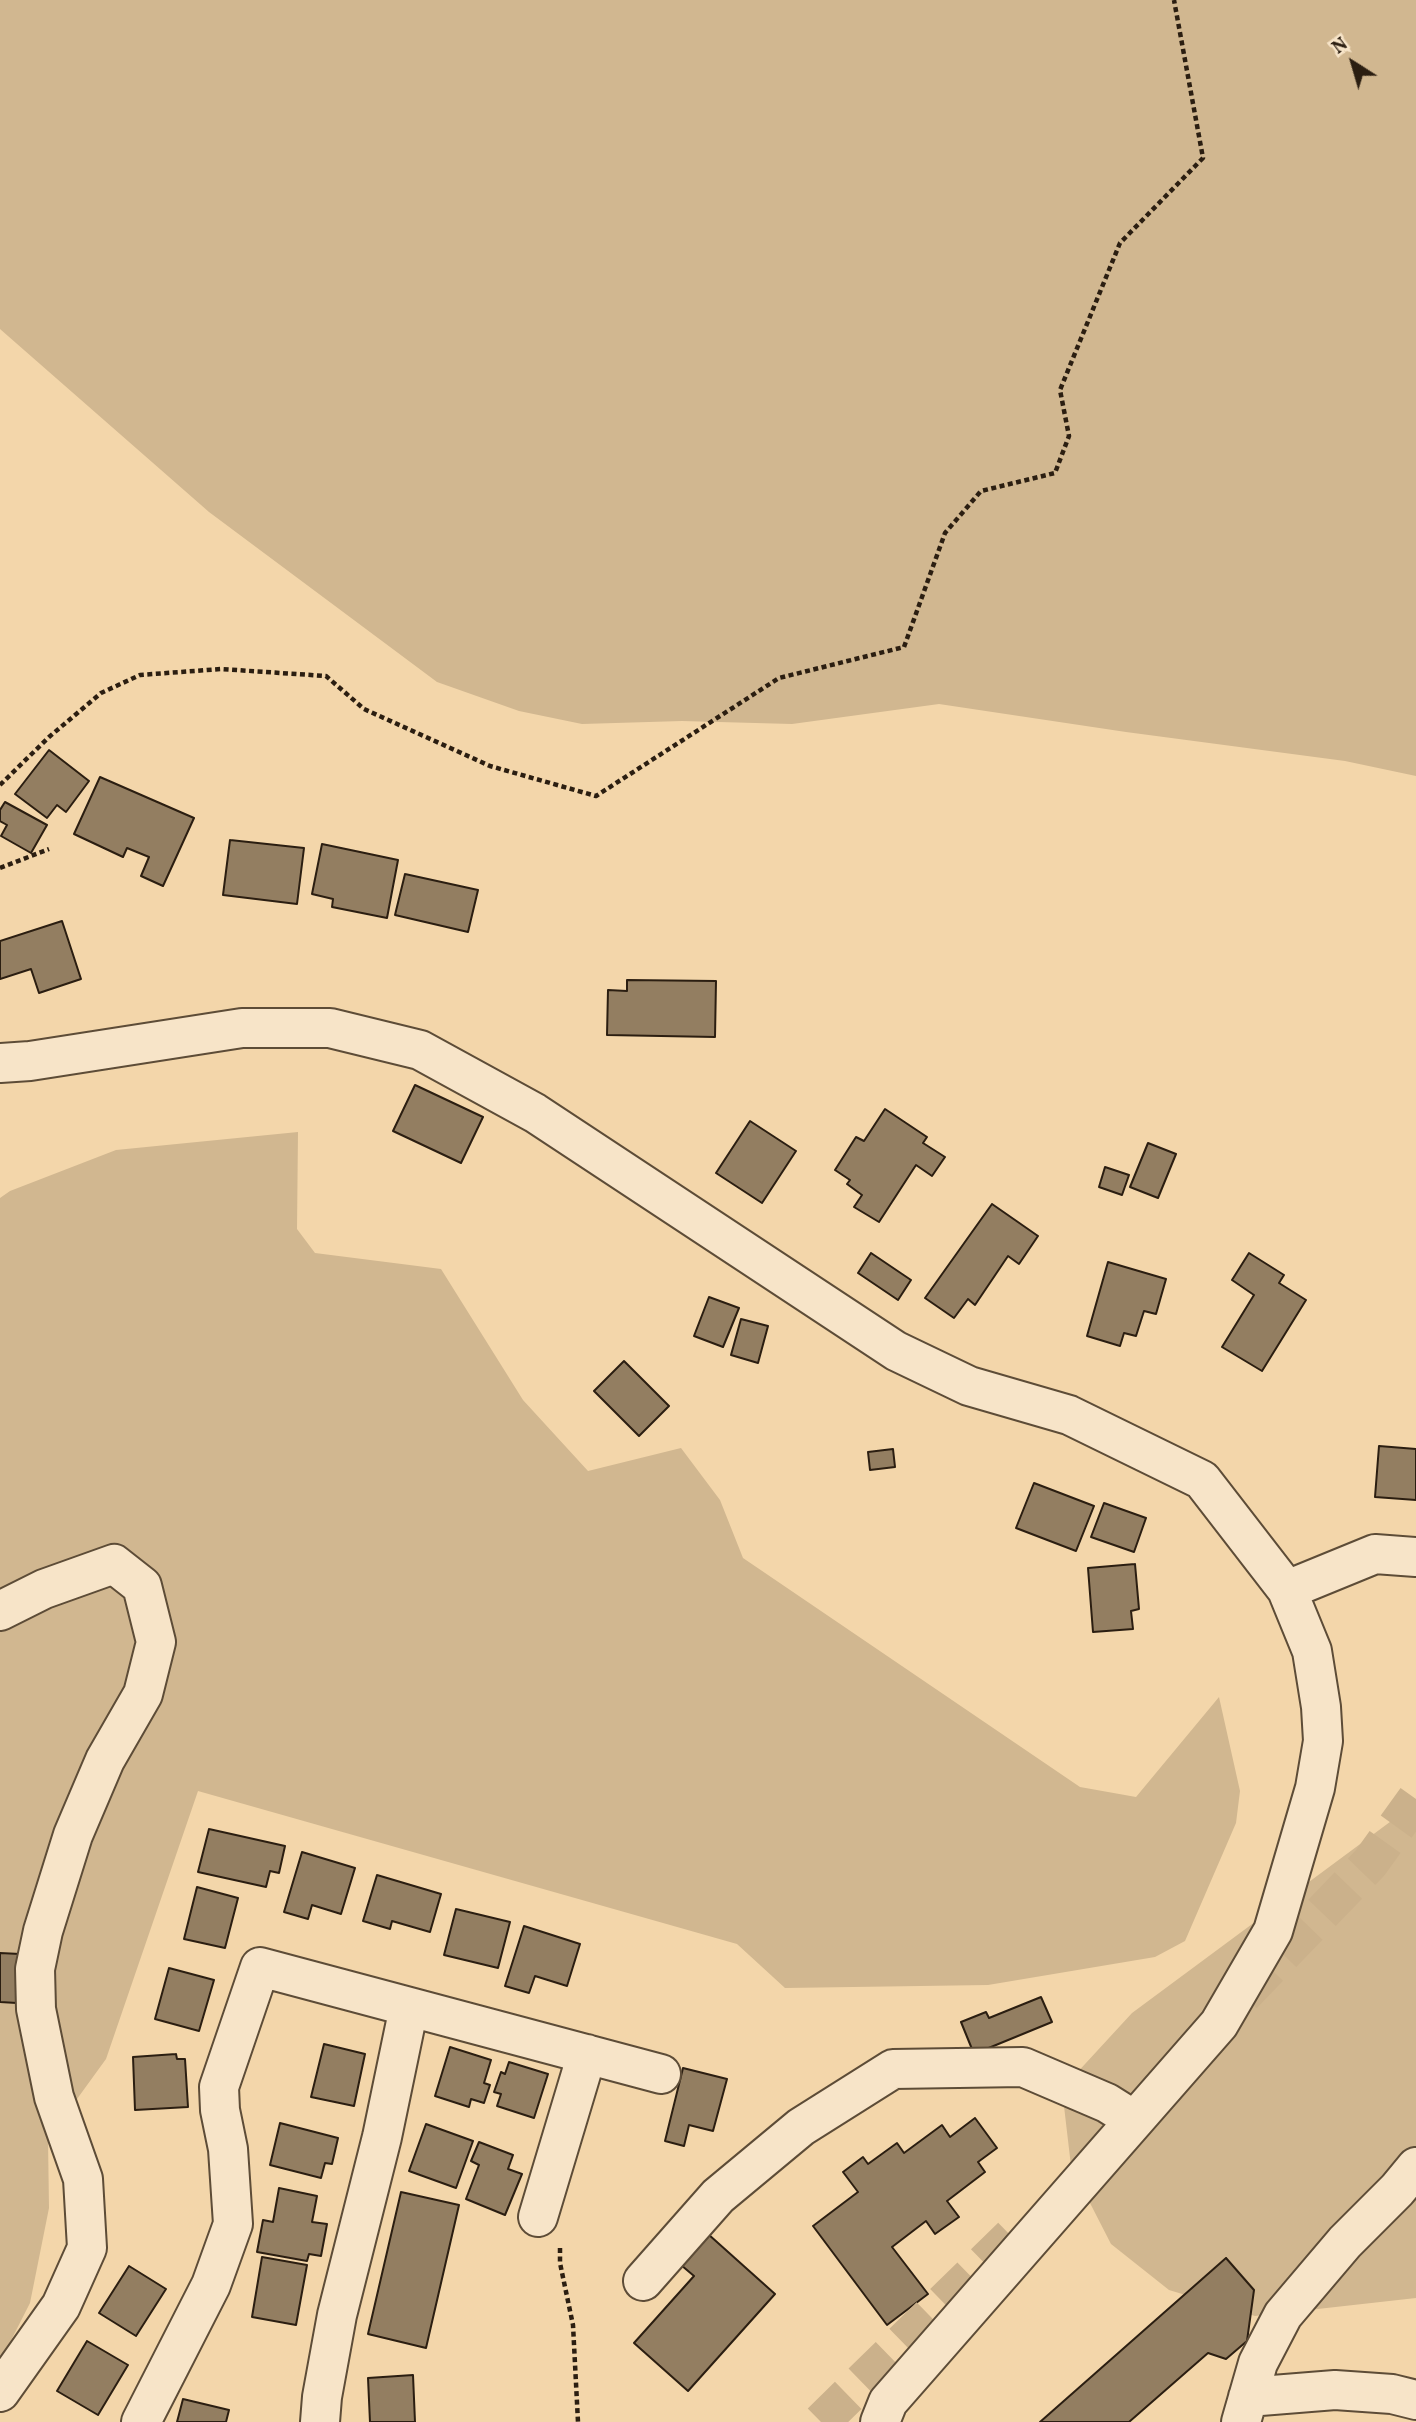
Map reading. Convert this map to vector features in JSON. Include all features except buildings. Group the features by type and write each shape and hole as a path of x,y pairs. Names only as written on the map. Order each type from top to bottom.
{"street":[{"path":"0,1063 30,1061 242,1028 330,1028 420,1051 535,1114 896,1351 969,1386 1069,1415 1202,1480 1287,1590 1312,1651 1321,1707 1323,1741 1311,1801 1273,1931 1219,2024 888,2402 880,2422"},
{"path":"1287,1590 1375,1554 1416,1557"},
{"path":"0,1611 44,1589 114,1564 142,1587 156,1642 143,1693 105,1760 73,1835 43,1931 35,1969 36,2009 54,2097 83,2179 87,2248 61,2306 0,2392"},
{"path":"141,2422 211,2285 233,2224 228,2149 220,2110 219,2087 260,1967 661,2074"},
{"path":"320,2422 337,2315 382,2137 408,2007"},
{"path":"549,2227 587,2054"},
{"path":"643,2281 718,2196 801,2127 894,2069 1023,2067 1107,2102 1134,2120"},
{"path":"1416,2167 1345,2242 1283,2315 1258,2363 1245,2409 1335,2390 1392,2394 1416,2400"}],"path":[{"path":"0,785 49,737 101,694 140,675 220,669 326,676 364,709 490,766 596,796 779,678 904,648 946,533 981,491 1055,473 1069,436 1060,390 1120,243 1203,158 1174,0"},
{"path":"0,868 49,849"},
{"path":"549,2227 560,2263 573,2325 578,2422"}],"shaded area":[{"path":"0,0 1416,0 1416,776 1345,761 939,704 792,724 682,721 582,724 519,711 437,682 209,512 0,329"},
{"path":"298,1132 297,1229 315,1253 441,1269 523,1400 588,1471 681,1448 720,1500 743,1558 1080,1787 1136,1797 1219,1697 1240,1791 1236,1823 1185,1941 1155,1957 988,1985 785,1988 737,1944 198,1791 106,2059 48,2139 49,2208 30,2303 0,2362 0,1198 10,1191 116,1150"},
{"path":"1416,1800 1416,2298 1255,2316 1169,2290 1111,2244 1071,2166 1062,2089 1132,2013"}],"tunnel":[{"path":"1243,1995 1370,1863 1416,1799"},
{"path":"821,2422 1022,2226"}]}
